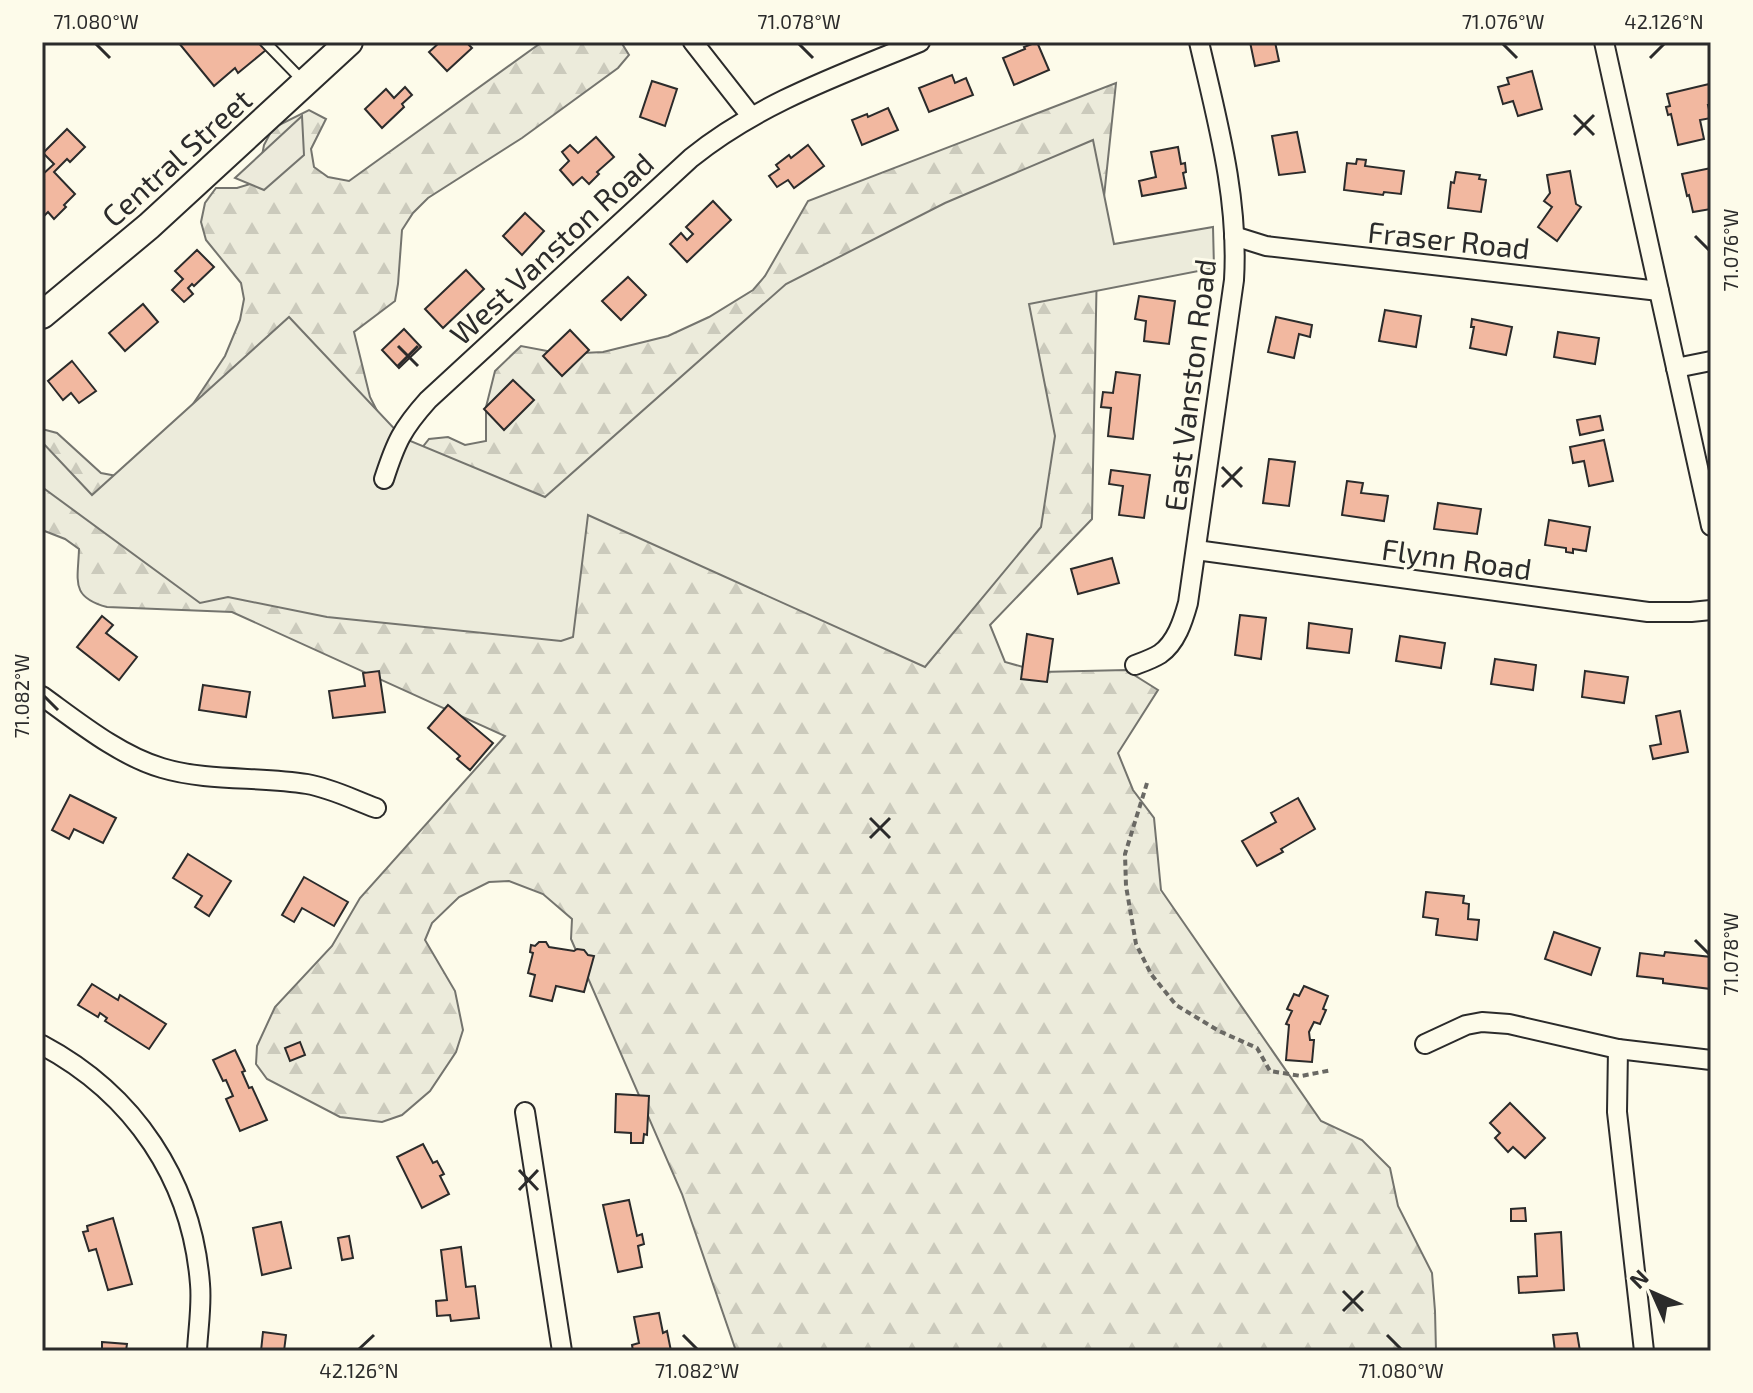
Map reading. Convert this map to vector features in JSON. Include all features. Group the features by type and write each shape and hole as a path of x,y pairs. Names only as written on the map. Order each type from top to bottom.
{"main road":[{"name":"Central Street","path":"42,315 149,226 349,42"}],"street":[{"path":"693,42 751,116 793,94 920,42"},
{"name":"East Vanston Road","path":"1135,665 1161,654 1182,624 1188,603 1234,280 1234,236 1228,177 1199,42"},
{"path":"1604,42 1711,526"},
{"name":"West Vanston Road","path":"384,479 402,431 428,400 691,158 751,116"},
{"name":"Fraser Road","path":"1234,236 1266,246 1659,291"},
{"path":"1676,368 1711,361"},
{"name":"Flynn Road","path":"1196,550 1648,612 1711,610"},
{"path":"42,696 147,763 222,778 309,784 376,808"},
{"path":"1425,1044 1466,1025 1482,1022 1509,1024 1618,1049 1711,1060"},
{"path":"42,1045 80,1068 115,1097 145,1132 169,1171 196,1250 200,1287 197,1351"},
{"path":"1618,1049 1617,1112 1644,1351"},
{"path":"525,1112 562,1351"}],"lane":[{"path":"265,42 305,83"}],"path":[{"path":"1147,783 1125,854 1126,886 1136,944 1151,974 1176,1005 1219,1031 1257,1048 1270,1071 1301,1076 1332,1070"}],"green space":[{"path":"542,42 621,42 629,55 618,68 522,138 428,198 413,213 402,230 395,301 354,332 370,397 406,468 429,439 448,437 465,445 486,441 486,407 495,371 521,346 563,354 603,352 668,336 709,317 753,290 765,276 808,201 1116,83 1097,263 1092,519 990,625 1005,662 1041,672 1126,670 1158,690 1118,753 1133,790 1154,818 1161,890 1321,1121 1362,1140 1390,1168 1398,1206 1432,1273 1436,1351 736,1351 682,1194 571,939 572,919 543,894 509,881 489,882 459,897 432,923 425,940 455,991 463,1030 456,1052 430,1091 402,1115 382,1122 340,1117 267,1079 256,1064 257,1046 275,1007 332,946 360,898 505,736 232,612 107,607 87,598 79,586 79,549 65,539 42,530 42,429 57,433 101,473 122,477 169,440 225,356 240,320 244,299 241,283 206,240 201,222 205,203 216,188 237,188 257,182 264,145 273,128 309,110 326,119 311,149 314,167 328,177 349,181"},
{"path":"1093,140 1114,244 1213,227 1214,268 1029,304 1055,436 1041,527 925,667 588,515 573,637 561,641 327,617 228,597 200,603 42,487 42,442 92,495 289,317 403,438 545,497 786,284 945,203"}],"shaded area":[{"path":"302,116 304,155 264,190 235,178"}],"building":[{"path":"178,42 259,42 266,50 238,73 235,68 214,86"},
{"path":"440,42 471,42 469,45 472,48 447,71 429,52"},
{"path":"1037,42 1049,70 1014,85 1003,58"},
{"path":"1250,42 1275,42 1279,61 1255,66"},
{"path":"1532,71 1542,109 1518,116 1513,101 1503,104 1498,87 1509,84 1507,78"},
{"path":"952,75 955,83 966,78 973,95 929,112 919,88"},
{"path":"652,81 677,89 665,126 640,117"},
{"path":"1709,84 1711,118 1700,120 1704,139 1678,145 1671,114 1668,115 1666,107 1670,106 1667,94"},
{"path":"405,87 412,95 382,128 365,109 386,89 394,98"},
{"path":"888,108 898,130 862,145 852,120"},
{"path":"67,129 85,147 54,172 75,194 54,219 48,212 42,218 42,175 54,164 43,153"},
{"path":"1297,132 1305,172 1279,175 1272,136"},
{"path":"596,137 614,157 589,184 582,177 573,185 560,170 569,161 562,152 570,145 578,153"},
{"path":"808,145 824,166 794,188 788,180 777,187 769,176 779,169 776,165"},
{"path":"1178,147 1181,164 1185,163 1186,188 1142,196 1139,181 1156,177 1151,152"},
{"path":"1357,159 1366,160 1365,166 1404,171 1401,194 1344,190 1347,163 1356,164"},
{"path":"1711,168 1711,209 1693,212 1682,174"},
{"path":"1570,171 1576,204 1581,207 1557,241 1538,227 1552,207 1544,201 1550,193 1547,175"},
{"path":"1456,172 1480,175 1479,179 1486,180 1481,212 1448,208 1451,182 1454,183"},
{"path":"713,201 731,220 687,262 670,244 681,233 687,240 693,234 686,227"},
{"path":"525,213 544,231 522,255 503,236"},
{"path":"197,250 214,267 188,288 193,294 184,302 172,290 183,279 175,271"},
{"path":"466,270 484,289 443,328 425,309"},
{"path":"628,277 646,295 621,320 602,301"},
{"path":"1139,296 1175,301 1169,344 1144,341 1146,321 1135,319"},
{"path":"143,304 158,322 125,351 109,333"},
{"path":"1385,310 1421,316 1416,347 1379,341"},
{"path":"1276,317 1312,325 1310,337 1299,334 1294,358 1268,352"},
{"path":"1472,319 1512,327 1506,355 1470,348 1474,327 1471,327"},
{"path":"404,329 421,347 399,368 382,350"},
{"path":"570,330 589,350 562,376 543,356"},
{"path":"1558,332 1599,338 1595,364 1554,357"},
{"path":"72,361 96,391 79,403 71,393 63,400 48,381"},
{"path":"1116,372 1140,375 1133,439 1108,436 1111,408 1101,407 1103,392 1113,393"},
{"path":"513,380 534,400 504,430 484,409"},
{"path":"1600,416 1603,430 1580,435 1577,420"},
{"path":"1604,440 1613,481 1589,486 1584,461 1573,463 1570,447"},
{"path":"1269,459 1295,462 1289,506 1263,503"},
{"path":"1111,470 1150,475 1144,518 1119,515 1123,486 1109,484"},
{"path":"1347,481 1363,483 1361,493 1388,496 1384,521 1342,515"},
{"path":"1438,503 1481,509 1477,534 1434,529"},
{"path":"1549,520 1590,527 1586,551 1573,549 1573,553 1566,552 1566,548 1545,545"},
{"path":"1112,558 1119,583 1078,594 1071,569"},
{"path":"1240,615 1266,618 1261,659 1235,655"},
{"path":"102,616 113,625 106,633 137,657 119,680 77,647"},
{"path":"1309,623 1352,629 1349,653 1307,648"},
{"path":"1027,634 1053,639 1047,682 1021,679"},
{"path":"1400,636 1445,643 1441,668 1396,661"},
{"path":"1495,659 1536,665 1533,690 1491,684"},
{"path":"379,671 385,712 333,718 329,691 365,686 363,673"},
{"path":"1585,671 1628,677 1624,703 1582,697"},
{"path":"203,685 250,692 246,717 199,710"},
{"path":"448,705 493,743 470,770 457,759 460,756 428,728"},
{"path":"1680,711 1688,752 1653,759 1650,746 1661,744 1656,716"},
{"path":"70,795 116,818 103,843 74,829 69,839 52,830"},
{"path":"1298,798 1315,829 1257,866 1242,841 1276,822 1271,813"},
{"path":"188,854 231,881 209,916 195,907 202,896 173,878"},
{"path":"304,877 348,902 334,926 302,908 294,922 282,915"},
{"path":"1426,892 1464,896 1463,903 1469,904 1468,919 1479,920 1477,940 1436,935 1438,919 1423,917"},
{"path":"1554,932 1600,948 1591,975 1545,959"},
{"path":"546,942 549,947 584,950 594,956 584,992 556,986 552,1001 530,996 535,975 528,973 533,953 530,952 531,945"},
{"path":"1665,952 1711,957 1711,989 1637,976 1640,953 1664,956"},
{"path":"92,984 118,1000 120,995 166,1024 149,1049 105,1021 107,1018 100,1013 98,1017 78,1005"},
{"path":"1304,986 1328,996 1320,1024 1314,1022 1309,1032 1310,1040 1314,1040 1312,1062 1286,1060 1289,1025 1286,1024 1292,1011 1287,1009 1294,994 1299,996"},
{"path":"300,1042 305,1055 290,1061 285,1048"},
{"path":"235,1050 249,1088 252,1087 267,1120 240,1131 226,1099 233,1096 213,1060"},
{"path":"616,1094 649,1096 647,1135 644,1134 643,1143 631,1143 631,1133 615,1132"},
{"path":"1510,1103 1545,1138 1525,1158 1513,1147 1508,1152 1495,1138 1500,1133 1490,1123"},
{"path":"423,1144 433,1163 437,1161 444,1174 440,1176 449,1194 422,1208 397,1157"},
{"path":"629,1200 637,1236 642,1234 644,1244 638,1246 642,1267 618,1272 603,1205"},
{"path":"1525,1208 1526,1221 1511,1221 1511,1209"},
{"path":"113,1218 132,1284 108,1290 96,1249 89,1251 83,1232 88,1231 87,1226"},
{"path":"281,1222 291,1268 262,1275 253,1228"},
{"path":"1561,1232 1564,1290 1519,1293 1518,1277 1537,1276 1535,1234"},
{"path":"349,1236 353,1258 342,1260 338,1238"},
{"path":"461,1247 466,1287 475,1286 479,1318 451,1321 450,1315 437,1316 436,1301 447,1300 441,1250"},
{"path":"659,1313 671,1351 633,1351 632,1345 639,1343 634,1317"},
{"path":"263,1332 286,1335 284,1351 261,1351"},
{"path":"1577,1333 1580,1351 1555,1351 1553,1335"},
{"path":"102,1342 127,1344 126,1351 102,1351"}]}
